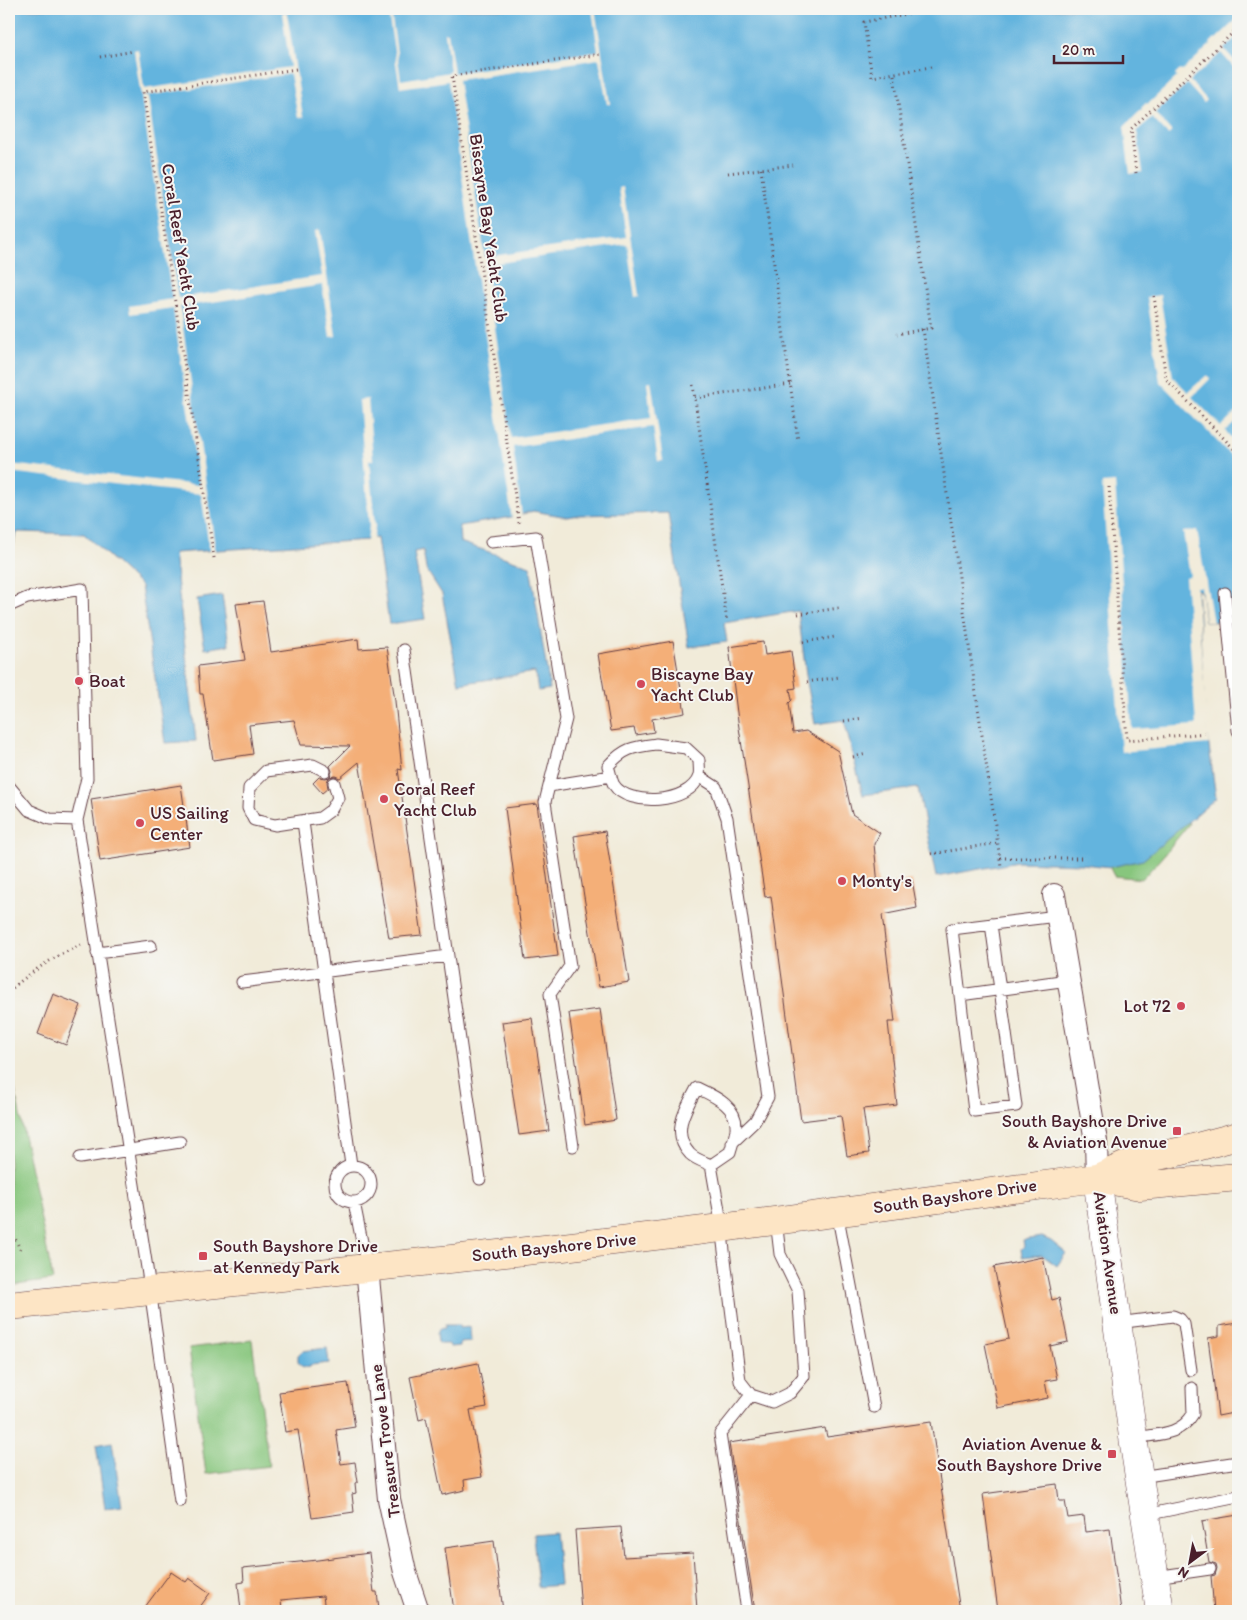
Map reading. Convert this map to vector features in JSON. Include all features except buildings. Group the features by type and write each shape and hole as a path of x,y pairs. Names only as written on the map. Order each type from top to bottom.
{"main road":[{"name":"South Bayshore Drive","path":"9,1306 721,1228 1097,1178 1138,1160 1182,1151 1238,1136"},
{"name":"South Bayshore Drive","path":"1097,1178 1140,1186 1238,1176"}],"street":[{"name":"Aviation Avenue","path":"1056,905 1096,1141 1097,1178 1160,1611"},
{"name":"Treasure Trove Lane","path":"367,1267 389,1499 405,1572 418,1611"}],"lane":[{"path":"491,542 536,537 566,718 545,802 570,966 550,994 573,1146"},
{"path":"9,606 26,598 82,589 87,778 77,820 129,1150 180,1501"},
{"path":"1225,593 1238,731"},
{"path":"404,650 480,1179"},
{"path":"656,744 686,748 699,760 699,776 690,789 673,798 653,800 628,795 614,785 611,776 608,766 618,754 631,747 656,744"},
{"path":"325,771 313,765 266,771 249,788 248,808 254,820 275,825 320,818 331,810 338,798 334,783"},
{"path":"548,786 611,776"},
{"path":"699,776 716,787 727,818 768,1097 755,1121 732,1143"},
{"path":"9,786 29,810 50,818 77,820"},
{"path":"303,822 351,1165"},
{"path":"991,924 1016,1106 974,1111 952,929 991,924 1056,905"},
{"path":"97,953 151,946"},
{"path":"242,982 448,956"},
{"path":"960,995 1068,980"},
{"path":"697,1088 720,1098 734,1115 736,1127 730,1152 711,1165 691,1155 682,1143 680,1123 697,1088"},
{"path":"80,1158 180,1142"},
{"path":"351,1165 362,1168 370,1176 371,1182 369,1194 360,1201 354,1202 343,1199 336,1190 335,1185 341,1170 351,1165"},
{"path":"711,1165 721,1228 740,1381 751,1395 772,1402 790,1393 804,1376 798,1291 780,1254 776,1220"},
{"path":"354,1202 367,1267"},
{"path":"837,1212 874,1408"},
{"path":"1117,1323 1173,1316 1180,1319 1184,1324 1191,1370"},
{"path":"1134,1438 1165,1434 1180,1429 1194,1414 1192,1388"},
{"path":"747,1611 720,1434 751,1395"},
{"path":"1140,1477 1238,1462"},
{"path":"1145,1515 1238,1496"},
{"path":"1155,1577 1210,1569"}],"path":[{"path":"931,67 872,78 864,22 933,9"},
{"path":"1136,172 1131,129 1238,28"},
{"path":"100,57 134,51"},
{"name":"Biscayne Bay Yacht Club","path":"520,530 452,76 602,54"},
{"name":"Coral Reef Yacht Club","path":"214,558 143,92 296,69"},
{"path":"894,75 931,328 897,334"},
{"path":"728,173 793,165"},
{"path":"761,169 798,440"},
{"path":"1154,296 1166,379 1238,453"},
{"path":"923,329 1001,866"},
{"path":"695,398 790,384"},
{"path":"694,385 727,622"},
{"path":"1109,487 1127,740 1208,733"},
{"path":"798,614 840,608"},
{"path":"803,642 835,637"},
{"path":"807,682 840,677"},
{"path":"844,721 863,718"},
{"path":"853,756 867,754"},
{"path":"931,854 998,843"},
{"path":"1000,858 1081,858"},
{"path":"9,990 32,971 64,952 96,939"},
{"path":"9,1226 20,1251"}],"green space":[{"path":"1184,812 1189,824 1142,879 1114,876 1105,858"},
{"path":"9,1060 53,1280 9,1286"},
{"path":"252,1340 269,1466 206,1474 189,1348"}],"water":[{"path":"9,9 1238,9 1238,621 1205,622 1202,594 1197,590 1206,724 1216,798 1143,860 1111,867 1018,862 936,877 918,788 863,795 844,720 815,724 807,682 798,611 724,623 727,642 689,647 668,513 578,515 568,517 533,511 512,517 459,526 460,542 530,566 550,689 538,691 535,672 459,684 442,594 426,569 423,550 414,552 425,619 389,624 377,538 174,553 196,741 165,743 141,586 84,534 18,532 14,544 9,544"},
{"path":"222,595 229,645 205,649 197,599"},
{"path":"1042,1237 1051,1241 1066,1253 1057,1266 1042,1255 1022,1257 1023,1240"},
{"path":"445,1325 459,1325 459,1328 470,1327 471,1342 460,1343 460,1346 450,1347 449,1344 441,1344 438,1342 437,1333 439,1329 445,1328"},
{"path":"327,1348 329,1363 306,1367 298,1362 298,1355 302,1351"},
{"path":"112,1442 122,1506 105,1508 96,1445"},
{"path":"555,1532 560,1585 538,1587 533,1534"}],"pier":[{"path":"592,9 595,9 610,104 607,104 599,59 458,80 485,257 626,237 619,188 623,187 639,296 635,297 627,244 486,265 511,438 651,418 647,382 651,381 663,461 658,461 653,427 513,447 522,516 512,520 448,81 400,88 389,18 393,17 401,80 450,72 445,33 448,33 454,73 598,51"},
{"path":"282,13 287,13 303,117 298,118 290,74 145,96 148,97 178,298 322,276 315,231 320,230 336,336 330,337 322,285 180,307 216,553 210,553 201,494 9,472 9,464 199,485 173,308 130,314 129,306 172,299 134,50 138,49 144,89 290,67"},
{"path":"1238,18 1238,36 1224,49 1238,64 1238,70 1221,53 1190,81 1207,100 1204,103 1187,84 1155,113 1172,132 1168,135 1152,118 1137,131 1143,172 1130,174 1124,127 1146,103 1148,104 1177,77 1175,75 1180,70 1182,71"},
{"path":"1160,295 1173,377 1188,392 1207,375 1210,379 1192,397 1221,426 1238,410 1238,419 1225,431 1238,445 1238,463 1160,382 1147,297"},
{"path":"368,399 373,460 369,461 375,527 373,541 367,541 369,526 359,400"},
{"path":"1115,482 1132,729 1196,725 1185,577 1190,576 1183,532 1197,530 1213,622 1205,622 1201,587 1196,587 1209,744 1121,752 1102,483"}],"place":[{"name":"Boat","path":"79,681"},
{"name":"Biscayne Bay Yacht Club","path":"641,684"},
{"name":"Coral Reef Yacht Club","path":"384,799"},
{"name":"US Sailing Center","path":"140,823"},
{"name":"Monty's","path":"842,881"},
{"name":"Lot 72","path":"1181,1006"},
{"name":"South Bayshore Drive & Aviation Avenue","path":"1177,1131"},
{"name":"South Bayshore Drive at Kennedy Park","path":"203,1256"},
{"name":"Aviation Avenue & South Bayshore Drive","path":"1112,1454"}]}
